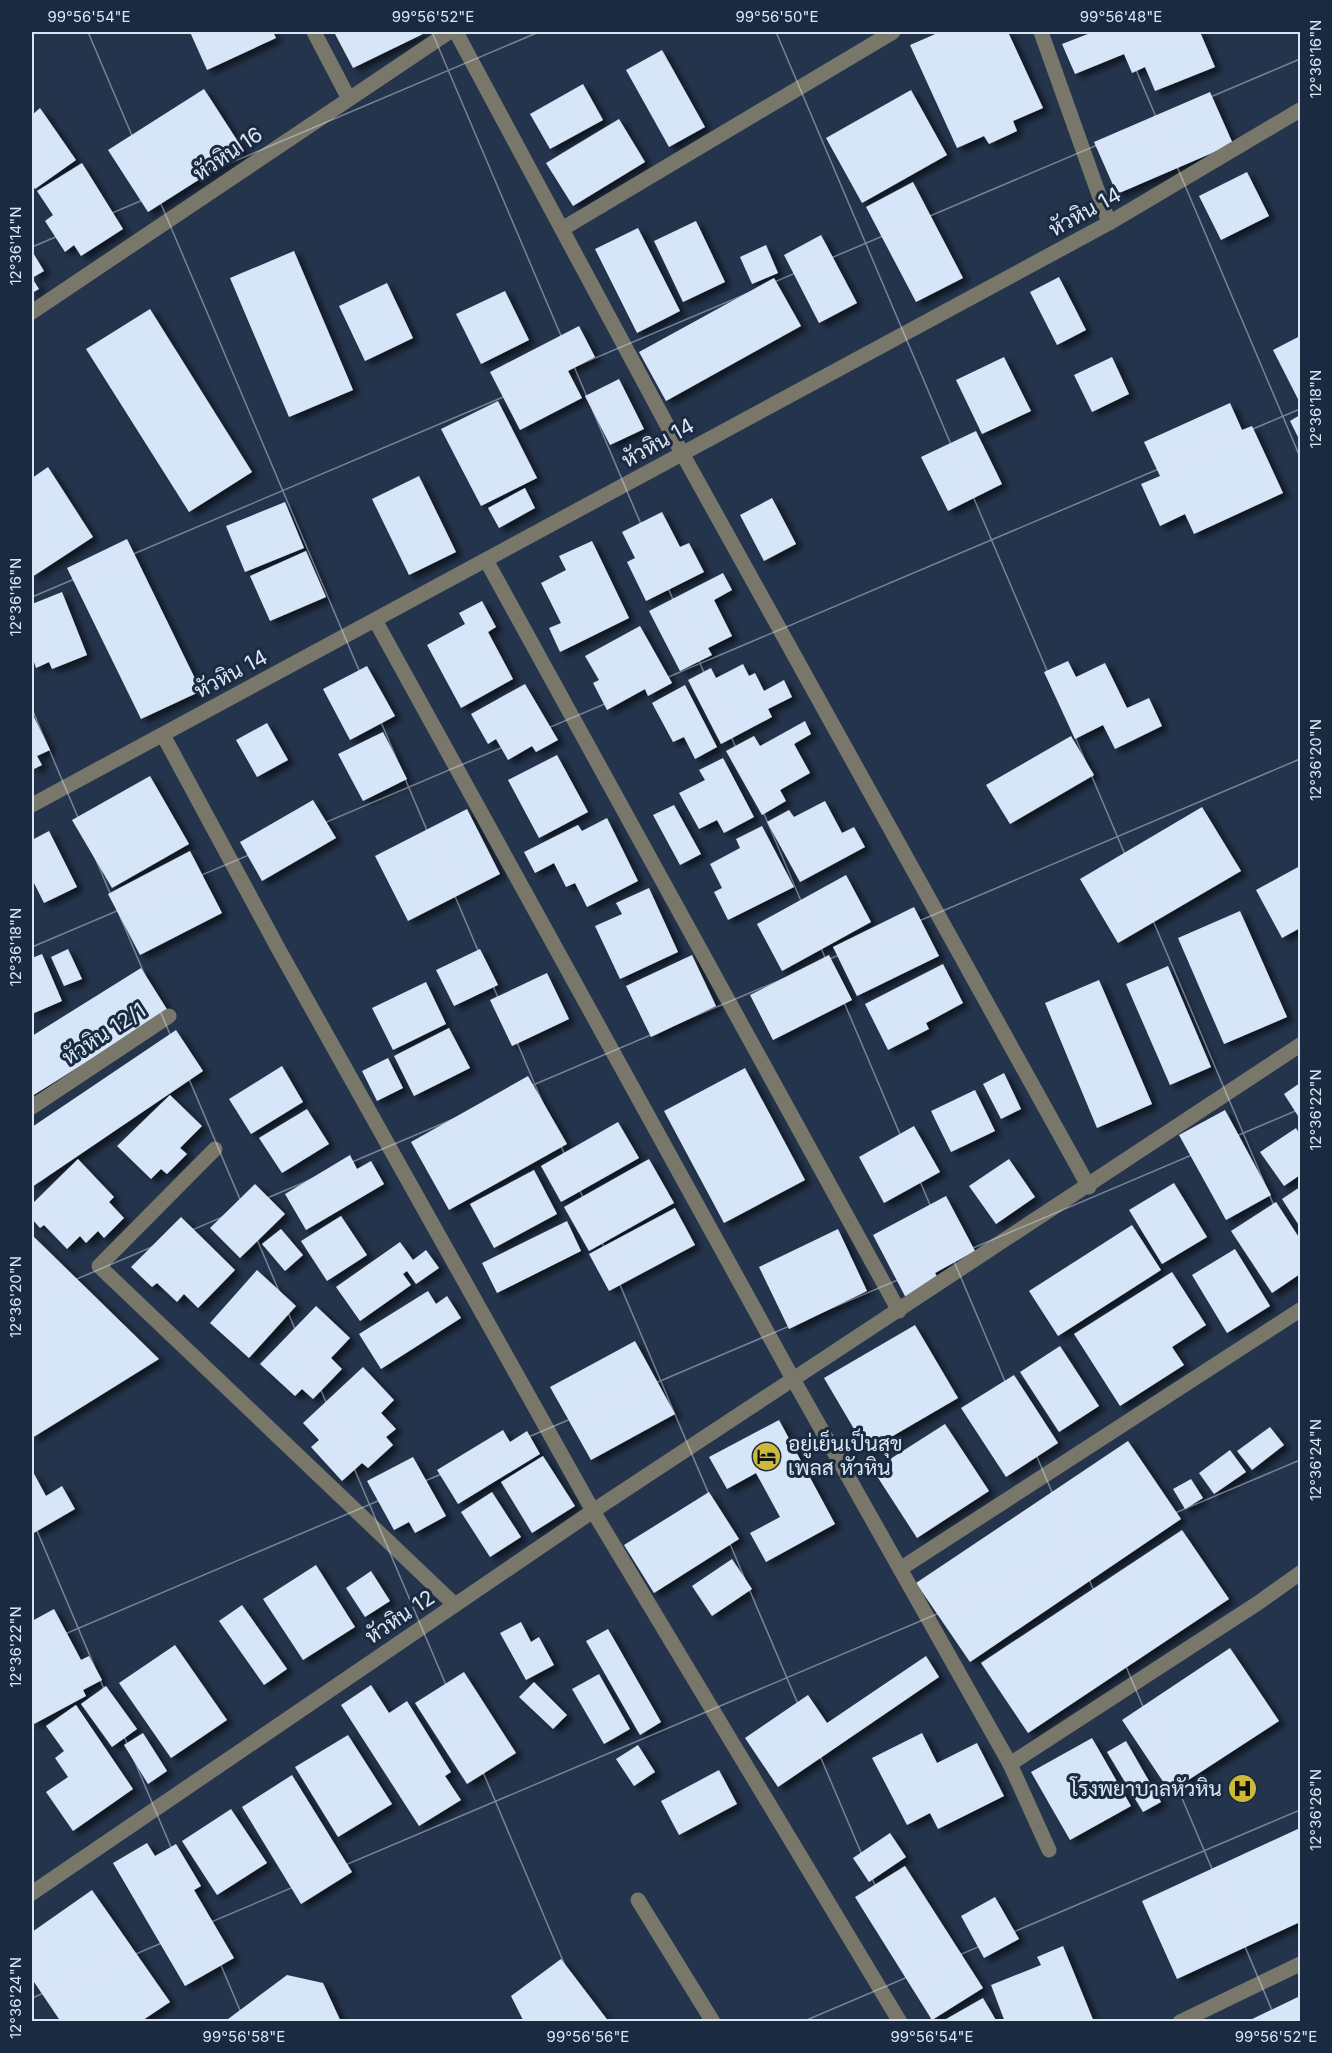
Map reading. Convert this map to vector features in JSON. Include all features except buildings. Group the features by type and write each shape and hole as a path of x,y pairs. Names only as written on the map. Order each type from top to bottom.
{"street":[{"path":"314,32 348,97"},
{"name":"หัวหิน 16","path":"32,312 348,97 449,32"},
{"path":"456,32 682,453 1089,1187"},
{"path":"562,229 893,32"},
{"path":"1041,32 1109,223"},
{"name":"หัวหิน 14","path":"32,805 1109,223 1300,110"},
{"path":"486,560 899,1311"},
{"path":"375,620 793,1379 1010,1764 1049,1850"},
{"path":"162,735 279,950 593,1511 900,2022"},
{"name":"หัวหิน 12/1","path":"32,1107 169,1016"},
{"name":"หัวหิน 12","path":"32,1893 593,1511 1089,1187 1300,1045"},
{"path":"215,1149 99,1266 455,1605"},
{"path":"900,1569 1300,1310"},
{"path":"1010,1764 1258,1603 1300,1573"},
{"path":"638,1900 713,2022"},
{"path":"1180,2022 1300,1964"}],"place":[{"name":"อยู่เย็นเป็นสุข เพลส หัวหิน","path":"767,1456"},
{"name":"โรงพยาบาลหัวหิน","path":"1243,1789"}]}
